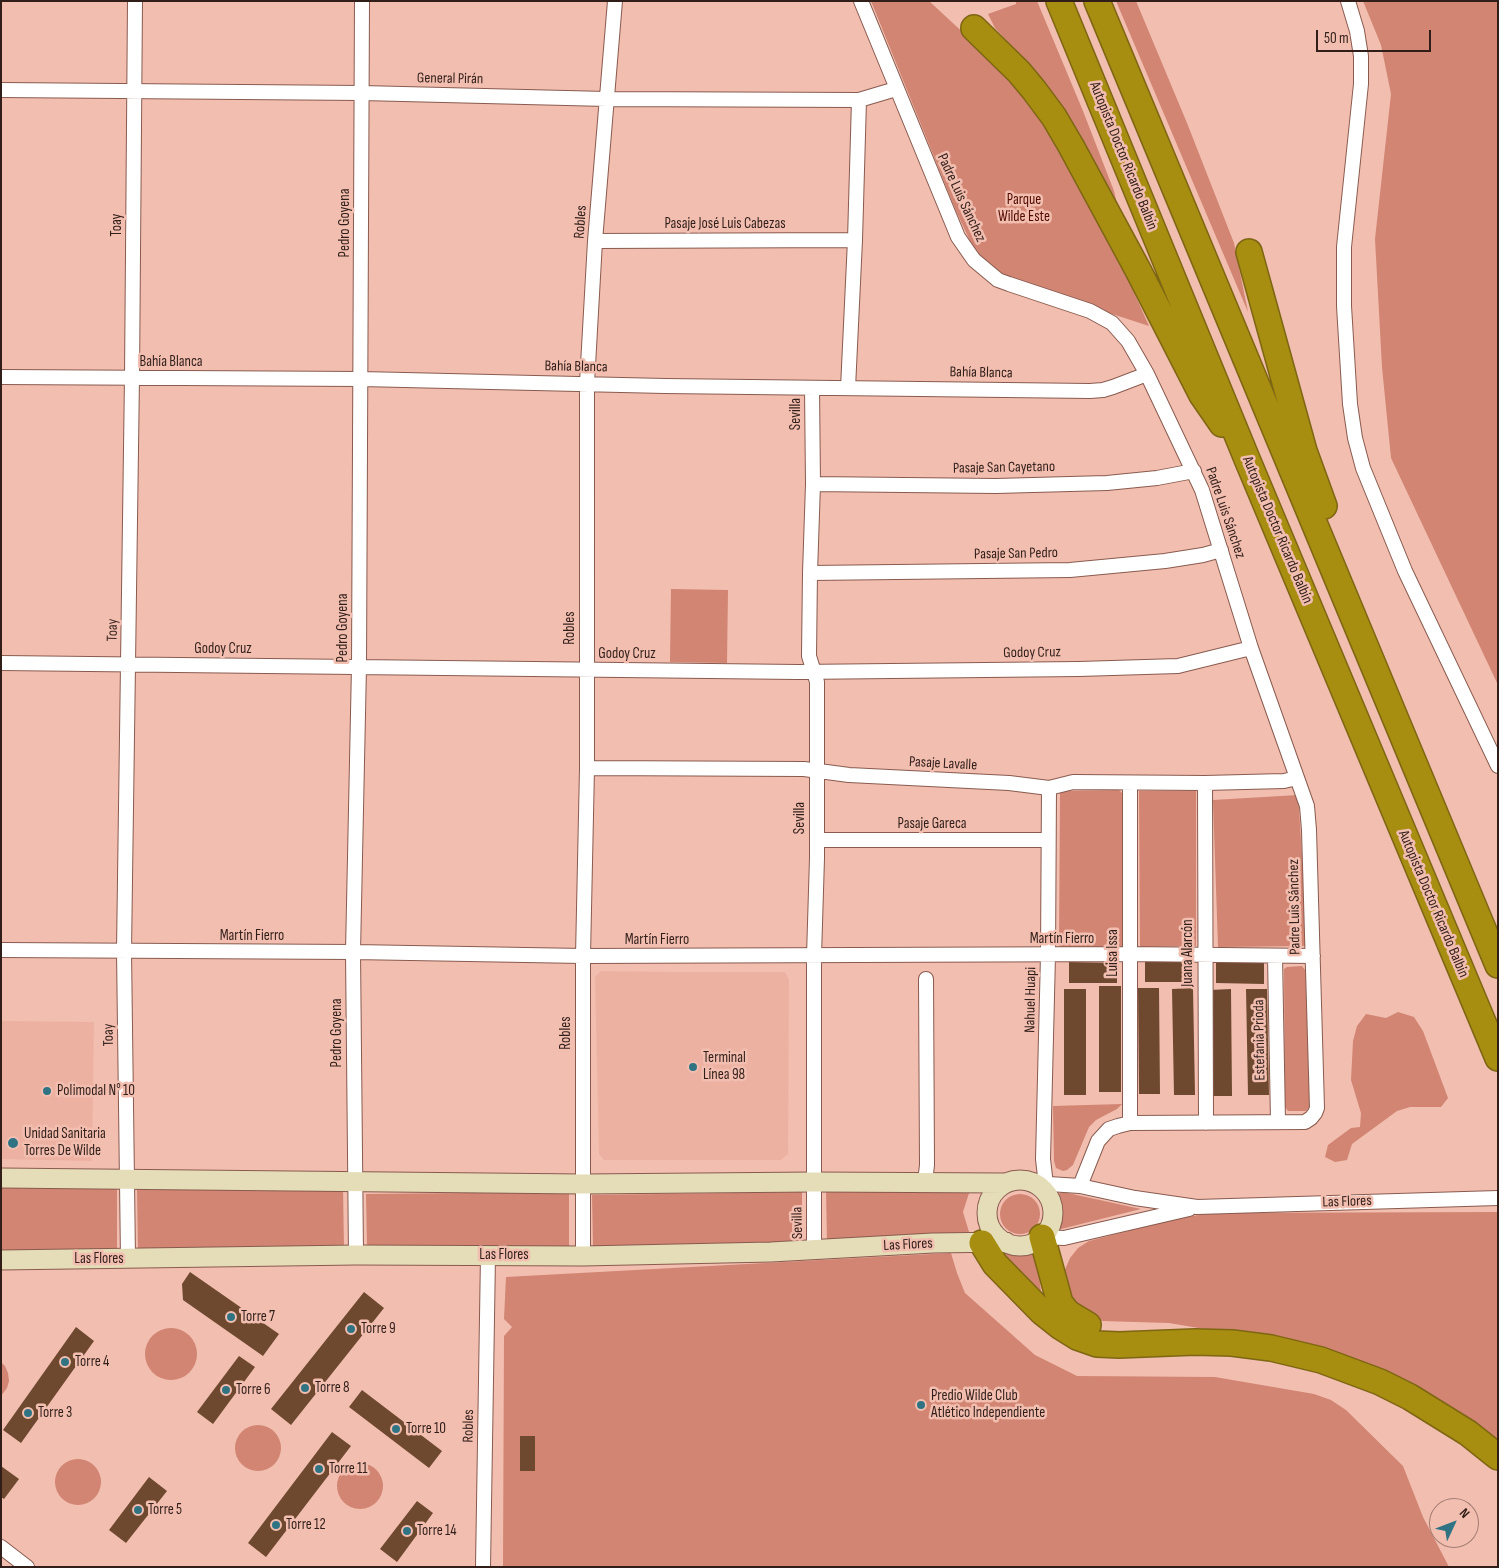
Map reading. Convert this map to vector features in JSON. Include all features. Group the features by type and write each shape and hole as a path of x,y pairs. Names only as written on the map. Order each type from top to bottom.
{"highway":[{"name":"Autopista Doctor Ricardo Balbín","path":"1059,1 1247,459 1498,1058"},
{"path":"1097,1 1498,965"},
{"path":"974,28 1019,72 1054,117 1138,270 1202,395 1247,459"},
{"path":"1249,252 1304,450 1348,573 1359,633"},
{"path":"1042,1237 1057,1297 1064,1308 1076,1318 1094,1328 1109,1332 1195,1342"},
{"path":"994,1242 995,1264 1042,1312 1060,1327 1078,1337 1097,1344 1119,1346 1195,1342 1232,1343 1271,1348 1321,1360 1397,1390 1468,1433 1498,1457"}],"street":[{"name":"Toay","path":"128,1259 124,951 135,1"},
{"name":"Pedro Goyena","path":"356,1255 352,952 358,666 362,1"},
{"name":"Robles","path":"583,1256 583,956 587,768 587,383 596,241 616,1"},
{"name":"Padre Luis Sánchez","path":"861,1 958,237 974,260 992,275 1008,284 1090,311 1112,323 1128,341 1146,374 1194,471 1209,508 1251,648 1305,800 1309,820 1317,1108 1314,1114 1305,1122 1278,1122"},
{"path":"1348,1 1357,30 1361,56 1361,84 1344,247 1345,316 1350,404 1355,438 1363,468 1405,571 1498,766"},
{"name":"General Pirán","path":"1,90 362,93 607,99 859,100 896,89"},
{"path":"848,388 859,100"},
{"name":"Pasaje José Luis Cabezas","path":"596,241 855,240"},
{"name":"Bahía Blanca","path":"1,377 1103,390 1124,384 1146,374"},
{"name":"Sevilla","path":"812,388 813,484 810,656 817,682 817,840 814,956 814,1250"},
{"name":"Pasaje San Cayetano","path":"813,484 996,486 1107,483 1157,478 1194,471"},
{"name":"Pasaje San Pedro","path":"810,573 1070,570 1165,561 1221,550"},
{"name":"Godoy Cruz","path":"1,663 358,666 586,671 815,672 1079,669 1178,666 1251,648"},
{"name":"Pasaje Lavalle","path":"587,768 804,769 849,775 1048,788 1074,782 1205,783 1284,781 1297,778"},
{"name":"Luisa Issa","path":"1130,783 1130,1123"},
{"name":"Juana Alarcón","path":"1205,783 1204,955 1206,1123"},
{"name":"Nahuel Huapi","path":"1042,1187 1048,955 1048,788"},
{"name":"Pasaje Gareca","path":"817,840 1048,840"},
{"name":"Martín Fierro","path":"1,950 352,952 583,956 1130,954 1312,956"},
{"name":"Estefanía Prioda","path":"1275,956 1278,1122"},
{"path":"925,1182 927,1166 926,979"},
{"path":"1080,1186 1093,1151 1103,1134 1118,1126 1130,1123 1278,1122"},
{"path":"1,1178 583,1184 1005,1183 1023,1180 1042,1187 1051,1203 1053,1212 1048,1230 1034,1242 1026,1245 994,1242 993,1231 987,1214 988,1204 992,1196 1005,1183"},
{"name":"Las Flores","path":"1042,1187 1080,1186 1135,1198 1197,1207 1498,1198"},
{"name":"Las Flores","path":"1042,1237 1064,1238 1197,1207"},
{"name":"Las Flores","path":"1,1260 356,1255 583,1256 771,1252 994,1242"},
{"name":"Robles","path":"483,1567 488,1255"},
{"path":"1,1547 27,1567"}],"shaded area":[{"name":"Terminal Línea 98","path":"601,971 785,972 789,980 788,1154 781,1160 604,1160 599,1154 595,977"},
{"name":"Polimodal N° 10","path":"1,1021 94,1022 92,1161 1,1159"}],"green space":[{"name":"Parque Wilde Este","path":"871,1 929,1 1009,75 1041,115 1103,223 1149,326 1017,283 997,273 982,259 971,243 956,211"},
{"path":"1016,1 1037,1 1083,111 1114,191 1118,208 1034,75 995,28 988,14 1016,4"},
{"path":"1116,1 1136,1 1234,243 1248,312"},
{"path":"1363,1 1498,1 1498,685 1391,458 1382,367 1375,239 1391,94 1381,45"},
{"path":"671,589 728,590 727,663 670,662"},
{"path":"1119,790 1122,793 1123,944 1120,948 1062,950 1059,945 1060,793 1064,791"},
{"path":"1139,791 1196,791 1196,946 1140,947"},
{"path":"1298,795 1308,946 1218,947 1213,800"},
{"path":"1302,966 1306,971 1310,1106 1306,1111 1288,1111 1285,1107 1284,969"},
{"path":"1398,1012 1414,1017 1423,1031 1448,1098 1441,1107 1410,1107 1397,1111 1352,1144 1347,1160 1335,1162 1325,1157 1328,1145 1351,1128 1360,1127 1361,1113 1351,1080 1353,1041 1357,1026 1366,1014 1386,1018"},
{"path":"1122,1104 1117,1109 1096,1120 1089,1127 1073,1165 1063,1171 1056,1168 1054,1161 1053,1106"},
{"path":"1,1185 117,1185 117,1250 1,1250"},
{"path":"343,1186 344,1250 138,1252 137,1188"},
{"path":"826,1190 970,1190 963,1212 969,1232 827,1242"},
{"path":"569,1192 569,1246 367,1247 366,1194"},
{"path":"802,1192 802,1246 593,1248 592,1195"},
{"path":"1063,1192 1141,1209 1061,1229 1055,1224 1055,1198"},
{"path":"1020,1194 1034,1200 1040,1214 1034,1228 1020,1234 1006,1228 1000,1214 1006,1200"},
{"path":"1498,1212 1498,1447 1476,1429 1234,1334 1169,1323 1102,1321 1084,1315 1072,1309 1064,1272 1070,1258 1078,1248 1089,1241 1175,1219 1210,1213"},
{"path":"1036,1251 1041,1291 1047,1310 999,1253"},
{"name":"Predio Wilde Club Atlético Independiente","path":"951,1253 965,1293 1035,1355 1077,1376 1215,1377 1314,1394 1331,1400 1346,1410 1403,1466 1429,1529 1429,1548 1439,1548 1449,1567 503,1567 504,1336 512,1327 504,1319 506,1277"},
{"path":"166,1328 176,1328 190,1335 197,1349 197,1359 190,1373 176,1380 166,1380 156,1376 149,1369 145,1359 145,1349 149,1339 156,1332"},
{"path":"1,1362 8,1373 9,1381 7,1388 1,1396"},
{"path":"263,1425 275,1431 280,1439 280,1457 275,1465 267,1470 253,1471 241,1465 236,1457 235,1443 241,1431 249,1426"},
{"path":"83,1459 95,1465 100,1473 100,1491 95,1499 87,1504 73,1505 61,1499 56,1491 55,1477 61,1465 69,1460"},
{"path":"365,1463 377,1469 382,1477 382,1495 377,1503 369,1508 355,1509 343,1503 338,1495 337,1481 343,1469 351,1464"}],"building":[{"path":"1145,961 1193,961 1193,982 1145,982"},
{"path":"1069,962 1117,963 1117,983 1069,983"},
{"path":"1216,963 1264,963 1264,984 1216,983"},
{"path":"1099,986 1121,986 1121,1092 1099,1092"},
{"path":"1138,988 1159,988 1160,1094 1139,1094"},
{"path":"1193,988 1195,1095 1174,1095 1172,989"},
{"path":"1064,989 1086,989 1086,1095 1064,1095"},
{"path":"1231,989 1232,1096 1212,1096 1210,990"},
{"path":"1246,989 1267,989 1269,1095 1248,1095"},
{"name":"Torre 7","path":"190,1272 279,1334 263,1356 183,1300 182,1284"},
{"path":"364,1292 384,1308 291,1425 271,1409"},
{"path":"76,1327 94,1341 21,1443 3,1430"},
{"name":"Torre 6","path":"239,1356 255,1367 213,1424 197,1412"},
{"name":"Torre 10","path":"362,1390 442,1451 429,1468 349,1407"},
{"path":"332,1432 351,1446 266,1557 248,1543"},
{"path":"520,1436 535,1436 535,1471 520,1471"},
{"path":"1,1466 19,1479 4,1499 1,1497"},
{"name":"Torre 5","path":"149,1477 167,1491 126,1543 109,1530"},
{"name":"Torre 14","path":"417,1501 433,1513 397,1562 380,1549"}],"place":[{"name":"Terminal Línea 98","path":"693,1067"},
{"name":"Polimodal N° 10","path":"47,1091"},
{"name":"Unidad Sanitaria Torres De Wilde","path":"13,1143"},
{"name":"Torre 7","path":"231,1317"},
{"name":"Torre 9","path":"351,1329"},
{"name":"Torre 4","path":"65,1362"},
{"name":"Torre 8","path":"305,1388"},
{"name":"Torre 6","path":"226,1390"},
{"name":"Predio Wilde Club Atlético Independiente","path":"921,1405"},
{"name":"Torre 3","path":"28,1413"},
{"name":"Torre 10","path":"396,1429"},
{"name":"Torre 11","path":"319,1469"},
{"name":"Torre 5","path":"138,1510"},
{"name":"Torre 12","path":"276,1525"},
{"name":"Torre 14","path":"407,1531"}]}
